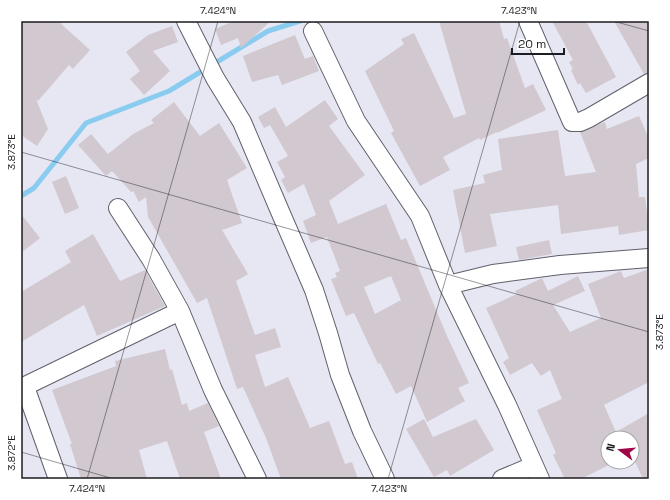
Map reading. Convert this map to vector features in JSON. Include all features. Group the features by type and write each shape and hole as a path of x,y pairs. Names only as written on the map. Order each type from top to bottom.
{"street":[{"path":"186,21 215,78 242,122 280,209 314,290 340,375 362,431 385,479"},
{"path":"528,21 572,122 580,122 589,118 649,83"},
{"path":"313,31 356,121 420,216 448,285 507,405 536,473 502,479"},
{"path":"118,208 151,259 180,311 213,390 258,479"},
{"path":"448,285 493,274 560,265 649,258"},
{"path":"58,479 23,387 180,311"}],"building":[{"path":"21,21 58,21 90,50 73,69 69,65 38,101 36,99 48,129 37,146 21,135"},
{"path":"234,21 271,21 241,48 238,38 221,45 215,29"},
{"path":"439,21 499,21 504,39 507,38 525,88 533,84 546,110 497,133 480,140 479,138 443,157 450,170 420,186 391,133 394,131 365,71 404,44 401,39 414,33 454,118 466,114"},
{"path":"552,21 586,21 616,77 586,93 580,83 578,85 569,62 573,60"},
{"path":"614,21 649,21 649,73 644,74"},
{"path":"172,26 178,42 153,51 170,71 144,95 130,79 140,71 126,52 148,35"},
{"path":"295,35 305,59 313,56 319,71 282,85 278,75 252,82 243,56"},
{"path":"325,100 338,119 329,126 365,175 329,201 338,224 386,204 401,240 406,238 447,336 469,383 458,388 465,401 427,422 411,386 396,394 380,363 378,364 354,313 346,316 331,279 337,277 335,273 340,271 327,237 311,243 303,221 316,215 304,184 288,193 281,180 285,177 277,162 288,156 270,125 264,128 258,117 275,107 286,127","holes":["391,276 401,300 375,314 364,287"]},
{"path":"174,102 200,136 219,123 247,168 227,180 242,223 222,230 248,274 236,281 255,335 275,328 281,347 255,355 265,387 288,377 310,428 329,421 345,464 352,462 358,479 281,479 266,438 243,387 237,389 207,298 197,303 148,217 146,197 139,202 133,191 131,192 112,171 106,176 78,145 91,134 108,154 133,134 154,123 151,120"},
{"path":"639,116 649,139 649,158 636,164 639,197 645,197 649,230 619,235 618,226 561,234 558,205 490,214 497,246 465,253 453,190 485,183 483,175 502,170 498,139 558,130 565,176 596,172 580,132 605,122 607,129"},
{"path":"66,176 79,208 65,214 52,182"},
{"path":"21,214 40,238 21,253"},
{"path":"93,234 120,281 145,270 165,306 97,336 84,305 21,342 21,292 71,262 65,251"},
{"path":"549,240 552,254 519,260 516,247"},
{"path":"649,269 649,382 604,405 615,430 600,430 600,470 581,479 565,479 553,455 556,453 537,410 562,399 550,370 541,376 532,363 510,375 503,362 509,358 486,308 517,294 515,291 542,278 548,291 578,276 585,291 553,305 570,332 601,318 588,284 621,271 624,278"},
{"path":"165,349 170,370 172,369 182,405 187,403 189,411 208,403 219,426 204,432 221,479 180,479 167,441 139,450 147,479 81,479 70,444 72,444 52,390 116,366 115,361"},
{"path":"649,413 649,479 643,479 639,470 640,430 619,430"},
{"path":"424,419 433,437 476,419 494,450 450,476 447,470 434,477 406,429"}],"waterway":[{"path":"21,196 34,188 86,123 169,91 268,31 300,21"}]}
